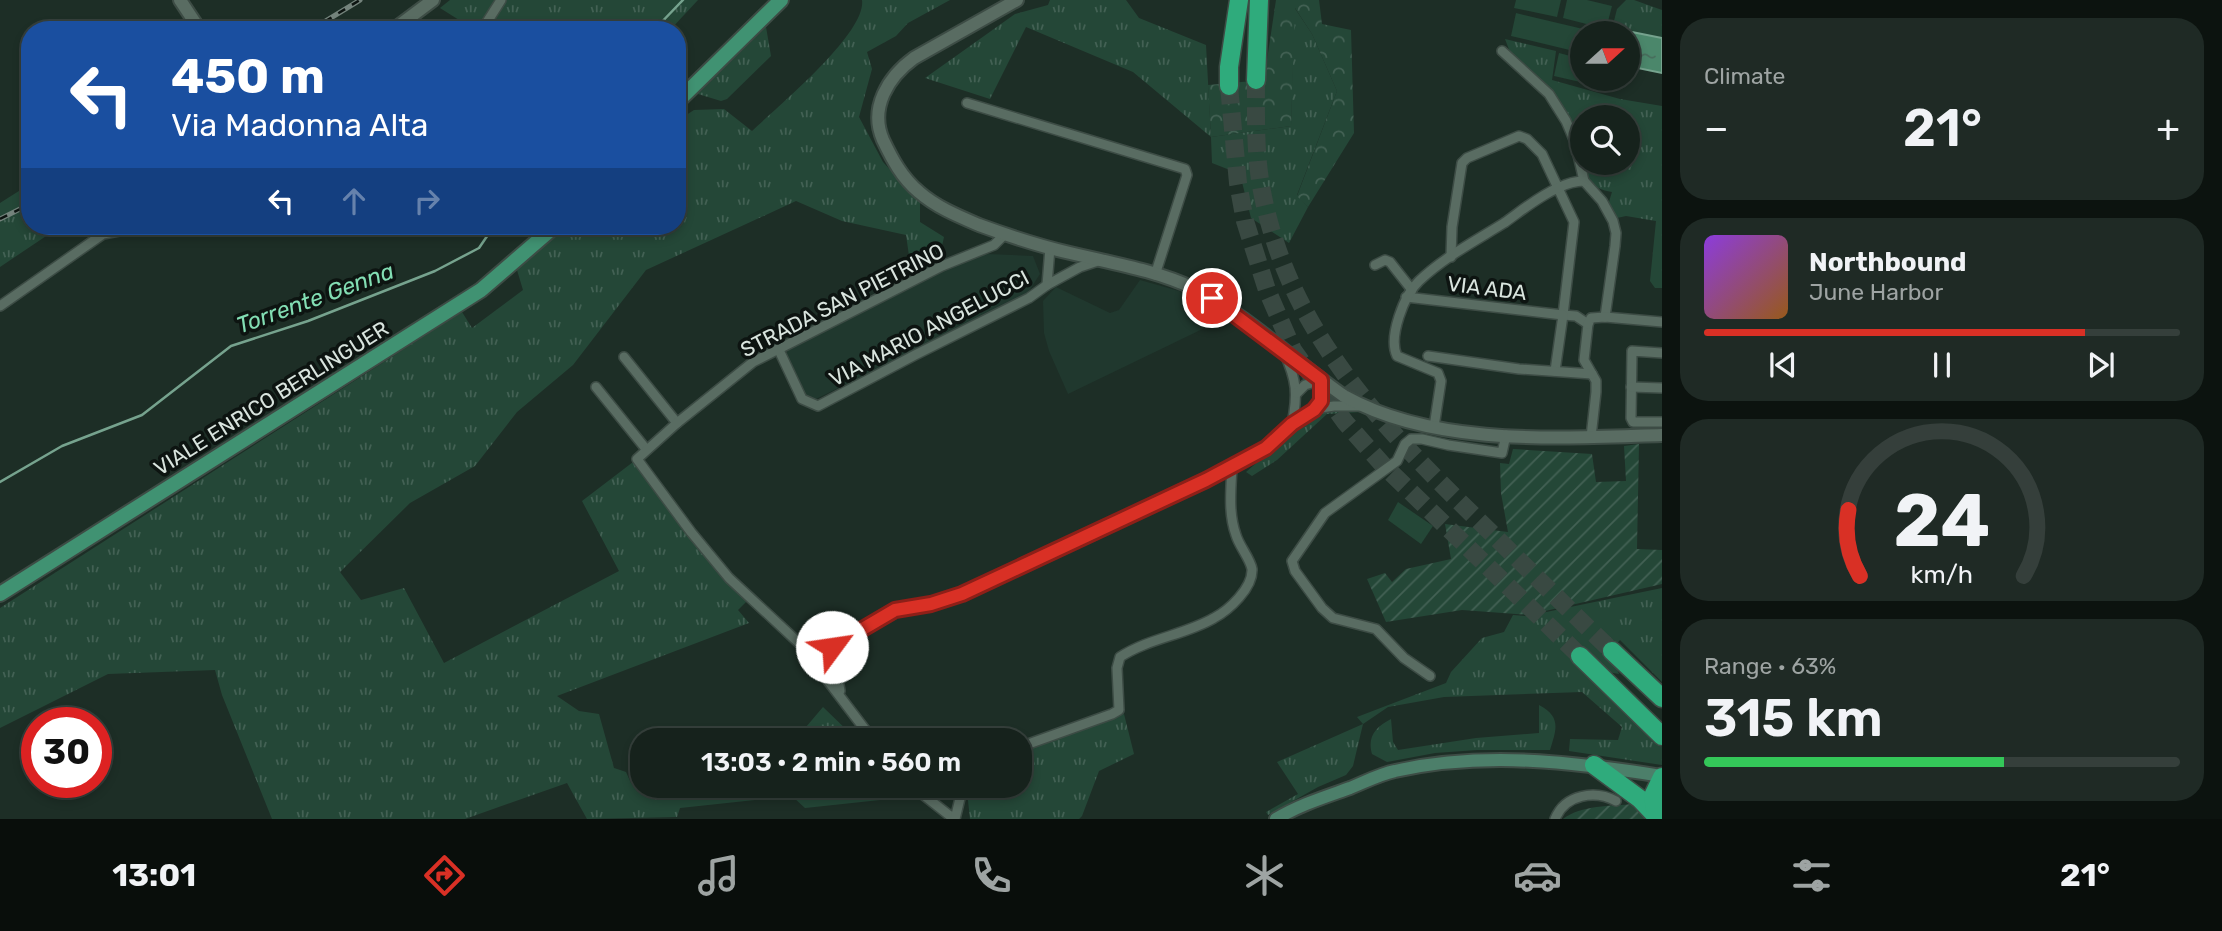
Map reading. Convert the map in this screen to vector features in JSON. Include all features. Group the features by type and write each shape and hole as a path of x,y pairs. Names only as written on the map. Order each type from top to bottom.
{"highway":[{"path":"1229,86 1227,34 1232,0"},
{"path":"1229,67 1239,0"},
{"path":"1259,0 1256,74 1267,0"},
{"path":"1612,651 1662,698"},
{"path":"1580,656 1662,736"},
{"path":"1594,765 1621,783 1658,818"},
{"path":"1658,818 1653,796 1662,776"}],"main road":[{"path":"686,93 780,0"},
{"name":"VIALE ENRICO BERLINGUER","path":"0,594 481,290 545,235"},
{"path":"1276,819 1314,800 1392,771 1426,765 1487,759 1594,765 1662,776"}],"street":[{"path":"180,0 194,21"},
{"path":"405,21 433,0"},
{"path":"488,21 501,0"},
{"path":"1017,0 902,66 890,81 881,99 877,116 880,133 902,175 918,191 959,217 1004,234 1155,275 1189,287 1212,298 1321,380 1362,406 1407,421 1506,435 1591,437 1660,428"},
{"path":"1502,51 1549,94 1575,142 1584,181 1602,201 1613,221 1616,233 1605,317"},
{"path":"967,103 1185,169 1187,175 1155,275"},
{"path":"1451,257 1452,228 1462,163 1467,158 1518,136 1527,139 1542,154 1574,222 1555,371"},
{"path":"1434,426 1441,381 1437,373 1397,356 1395,351 1397,327 1409,293 1418,282 1451,257 1557,188 1584,181"},
{"name":"STRADA SAN PIETRINO","path":"812,659 796,640 729,578 637,459 753,362 942,266 994,245 1004,234"},
{"path":"0,306 102,235"},
{"name":"VIA MARIO ANGELUCCI","path":"1047,285 1050,248"},
{"path":"1069,253 1072,267 1069,273"},
{"name":"VIA MARIO ANGELUCCI","path":"778,348 802,399 818,406 1030,299 1047,285 1069,273 1101,260"},
{"path":"1375,265 1385,260 1390,262 1409,293"},
{"name":"VIA ADA","path":"1409,293 1576,316 1588,324"},
{"path":"1591,437 1596,381 1584,360 1591,318 1662,322"},
{"path":"1284,351 1297,393 1292,424"},
{"path":"1660,428 1633,422 1631,387 1632,351 1662,353"},
{"path":"1428,356 1592,374"},
{"path":"624,357 677,423"},
{"path":"1297,393 1305,385 1321,380"},
{"path":"864,728 812,659 895,610 931,604 962,594 1266,448 1292,424 1314,410 1321,401 1321,380"},
{"path":"596,387 646,449"},
{"path":"1631,387 1662,388"},
{"path":"1314,410 1334,406 1362,406"},
{"path":"1430,676 1404,658 1376,629 1333,618 1295,571 1292,561 1325,513 1397,461 1405,444 1411,439 1502,453 1506,435"},
{"path":"1032,743 1119,710 1117,668 1120,657 1142,645 1214,618 1245,590 1251,580 1252,567 1239,544 1233,523 1232,466"},
{"path":"843,699 837,683 835,661 851,635"},
{"path":"1555,819 1559,809 1586,794 1604,795 1616,801"},
{"path":"927,798 954,819 960,798"}],"shaded area":[{"path":"988,254 1033,256 1040,274 1027,294 816,399 806,396 786,354 789,348 972,257"},
{"path":"1140,280 1179,291 1204,307 1217,322 1068,394 1044,333 1043,301 1056,287 1110,313 1119,310"}],"green space":[{"path":"450,0 698,0 678,21 461,21 440,8"},
{"path":"862,0 950,0 908,23 896,36 867,52 872,69 859,117 883,162 920,202 920,222 944,237 938,264 912,276 906,235 842,221 796,201 646,270 573,365 517,412 475,466 410,503 340,572 361,600 404,588 444,663 619,571 582,501 637,459 736,584 746,602 738,610 749,623 557,696 579,711 599,714 614,768 626,772 630,781 630,798 773,798 680,808 677,817 587,819 567,783 465,819 272,819 222,695 215,670 108,674 42,707 21,707 21,718 0,728 0,608 462,312 472,328 523,290 517,270 555,235 686,235 686,115 694,110 724,109 752,131 818,69 850,31 860,14"},
{"path":"1050,0 1126,0 1139,18 1206,45 1211,137 1133,72 1026,27 990,99 925,78 1015,14 1048,5"},
{"path":"1276,0 1319,0 1322,24 1351,30 1354,133 1308,207 1297,196 1337,91 1312,34 1295,8 1291,126 1211,137 1208,85 1264,80"},
{"path":"1516,0 1561,0 1557,17 1514,8"},
{"path":"1567,0 1587,0 1612,6 1608,21 1575,21 1563,18"},
{"path":"1626,0 1634,0 1662,10 1662,38 1640,34 1640,21 1614,21 1617,9"},
{"path":"1294,7 1312,34 1337,91 1297,195 1308,207 1289,243 1251,218 1240,174 1212,163 1211,137 1291,126"},
{"path":"1516,13 1570,26 1570,50 1511,36"},
{"path":"766,27 771,56 727,99 721,101 698,94"},
{"path":"1505,39 1556,51 1552,80 1570,85 1570,91 1591,91 1662,106 1662,288 1655,288 1650,281 1656,221 1626,216 1617,218 1608,205 1612,192 1595,186 1588,175 1640,175 1640,105 1570,105 1570,119 1550,89 1510,52"},
{"path":"1559,53 1570,56 1570,80 1554,76"},
{"path":"21,190 21,235 48,235 0,267 0,203"},
{"path":"1339,408 1362,412 1327,414 1277,460 1252,476 1246,472 1310,416 1320,411"},
{"path":"1639,444 1637,549 1662,550 1662,584 1528,615 1462,610 1386,622 1367,579 1385,573 1392,582 1406,569 1451,559 1445,524 1508,532 1501,493 1500,463 1509,464 1513,449 1592,454 1596,482 1626,481 1624,446"},
{"path":"1398,502 1433,526 1421,544 1388,520"},
{"path":"1662,588 1662,682 1620,640 1606,656 1615,663 1619,674 1608,672 1582,647 1573,656 1662,747 1662,765 1569,751 1570,739 1618,740 1622,727 1582,692 1444,697 1388,707 1363,724 1357,717 1446,683 1451,672 1482,638 1504,632 1513,615 1527,616"},
{"path":"1539,705 1554,719 1555,730 1550,750 1435,753 1387,762 1372,754 1371,742 1374,733 1391,719 1393,742 1398,750 1476,738 1539,733"},
{"path":"823,707 845,728 805,728"},
{"path":"1124,714 1134,754 1099,771 1079,819 970,819 968,798 1032,798 1032,746"},
{"path":"1363,724 1353,766 1346,775 1268,815 1266,812 1298,794 1277,762"},
{"path":"794,798 899,798 805,808"},
{"path":"1634,804 1648,819 1563,819 1587,809"}],"water":[{"path":"1640,34 1662,38 1662,73 1640,68"}],"waterway":[{"name":"Torrente Genna","path":"663,21 683,0"},
{"name":"Torrente Genna","path":"0,482 62,446 142,415 231,346 308,321 435,271 479,248 488,235"}],"tunnel":[{"path":"1256,80 1257,147 1261,186 1273,237 1291,284 1314,328 1371,408 1405,445 1612,651"},
{"path":"1229,86 1238,183 1245,221 1267,290 1293,350 1345,422 1383,465 1580,656"}],"railway":[{"path":"326,21 360,0"},
{"path":"0,219 21,208"}],"route":[{"path":"832,647 895,610 951,599 1206,480 1266,448 1292,424 1314,410 1321,401 1321,380 1212,298"}]}
